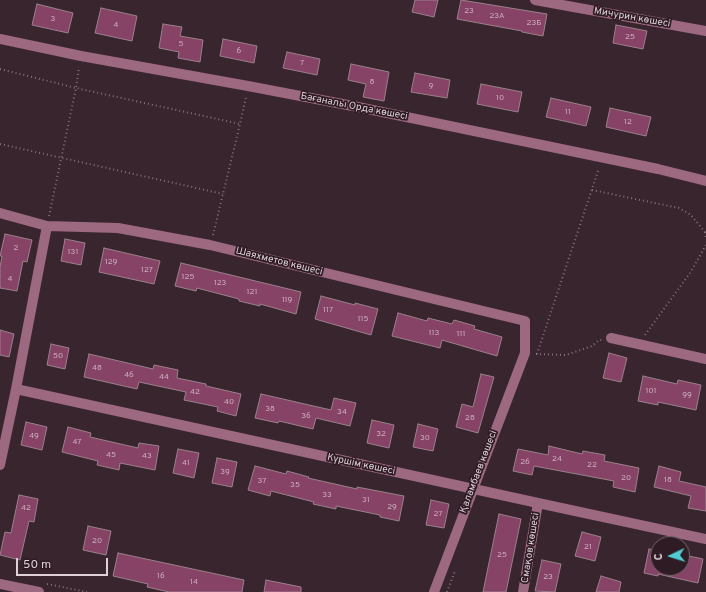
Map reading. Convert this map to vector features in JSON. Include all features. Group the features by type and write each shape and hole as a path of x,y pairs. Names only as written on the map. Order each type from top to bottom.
{"street":[{"name":"Мичурин көшесі","path":"535,0 706,31"},
{"name":"Бағаналы Орда көшесі","path":"0,39 81,56 248,86 658,169 706,181"},
{"name":"Шаяхметов көшесі","path":"0,213 47,226 118,228 210,245 525,321 525,353"},
{"path":"0,465 47,226"},
{"path":"611,338 706,359"},
{"name":"Қаламбаев көшесі","path":"434,592 525,353"},
{"name":"Күршім көшесі","path":"16,389 706,539"},
{"name":"Смақов көшесі","path":"523,592 538,503"},
{"path":"0,584 39,592"}],"path":[{"path":"47,226 76,88 81,56"},
{"path":"0,69 76,88 240,124"},
{"path":"210,245 248,86"},
{"path":"0,144 223,194"},
{"path":"592,190 679,208 691,215 706,231 706,239"},
{"path":"639,344 690,273 706,246"},
{"path":"525,353 566,355 592,346 599,340 611,338"}],"building":[{"path":"415,0 438,0 434,17 412,12"},
{"path":"461,0 547,14 543,36 457,19"},
{"path":"37,4 73,13 68,33 32,25"},
{"path":"101,8 137,16 132,41 95,33"},
{"path":"163,24 182,27 180,36 203,40 200,62 178,58 179,52 159,48"},
{"path":"616,25 647,31 643,49 613,43"},
{"path":"223,39 257,46 254,63 220,56"},
{"path":"287,52 320,59 317,75 283,68"},
{"path":"351,64 389,72 384,101 363,97 366,84 348,80"},
{"path":"415,73 450,80 447,98 411,92"},
{"path":"481,84 522,92 518,112 477,104"},
{"path":"551,98 591,107 586,126 546,117"},
{"path":"610,108 651,117 646,136 606,127"},
{"path":"5,234 32,240 27,262 23,261 17,291 0,288 0,267 2,256 0,256"},
{"path":"65,239 85,243 81,265 61,261"},
{"path":"104,248 160,261 154,284 99,272"},
{"path":"181,263 301,292 296,314 260,304 260,306 239,301 239,299 197,288 196,291 175,286"},
{"path":"321,296 355,305 355,303 378,309 371,335 315,319"},
{"path":"398,313 427,321 428,318 452,324 454,320 475,326 474,329 502,337 497,356 442,340 440,348 392,336"},
{"path":"0,330 14,334 9,357 0,355"},
{"path":"51,344 69,348 65,369 47,365"},
{"path":"609,353 627,358 621,382 603,378"},
{"path":"89,354 153,369 154,365 178,370 177,378 206,384 206,386 241,394 236,416 217,411 218,407 184,400 186,392 139,382 137,389 84,377"},
{"path":"481,374 494,377 478,433 456,427 462,404 473,407"},
{"path":"643,376 677,384 678,380 701,385 696,410 658,402 658,405 638,401"},
{"path":"261,394 331,410 334,398 356,403 350,426 316,418 313,429 279,421 278,423 255,418"},
{"path":"372,420 394,425 389,448 367,443"},
{"path":"26,422 47,427 42,450 21,445"},
{"path":"418,424 438,429 433,451 413,447"},
{"path":"68,427 91,433 90,437 138,448 139,443 159,446 155,470 120,463 119,470 97,465 98,461 62,452"},
{"path":"549,446 582,454 583,451 605,455 604,461 639,468 635,492 613,487 614,481 534,466 532,475 513,471 518,449 548,455"},
{"path":"178,449 199,453 194,478 173,473"},
{"path":"217,458 237,462 232,487 212,483"},
{"path":"255,466 286,474 287,471 309,477 308,478 357,489 357,487 404,496 399,521 380,517 380,515 336,506 336,509 313,504 314,502 271,491 270,496 248,490"},
{"path":"659,466 681,472 679,481 706,487 706,511 688,508 691,496 654,487"},
{"path":"19,495 38,499 34,522 29,521 20,560 0,555 5,532 11,533"},
{"path":"431,500 449,504 444,528 426,525"},
{"path":"499,514 521,519 506,592 483,592"},
{"path":"88,526 111,531 106,555 83,550"},
{"path":"582,532 601,537 595,561 575,556"},
{"path":"649,549 650,549 650,574 644,573"},
{"path":"118,553 244,580 242,592 169,592 147,587 148,584 113,576"},
{"path":"690,556 703,559 698,583 667,576 690,576"},
{"path":"542,560 561,564 555,592 535,591"},
{"path":"601,576 621,582 619,592 596,592"},
{"path":"266,580 301,587 301,592 264,592"}]}
